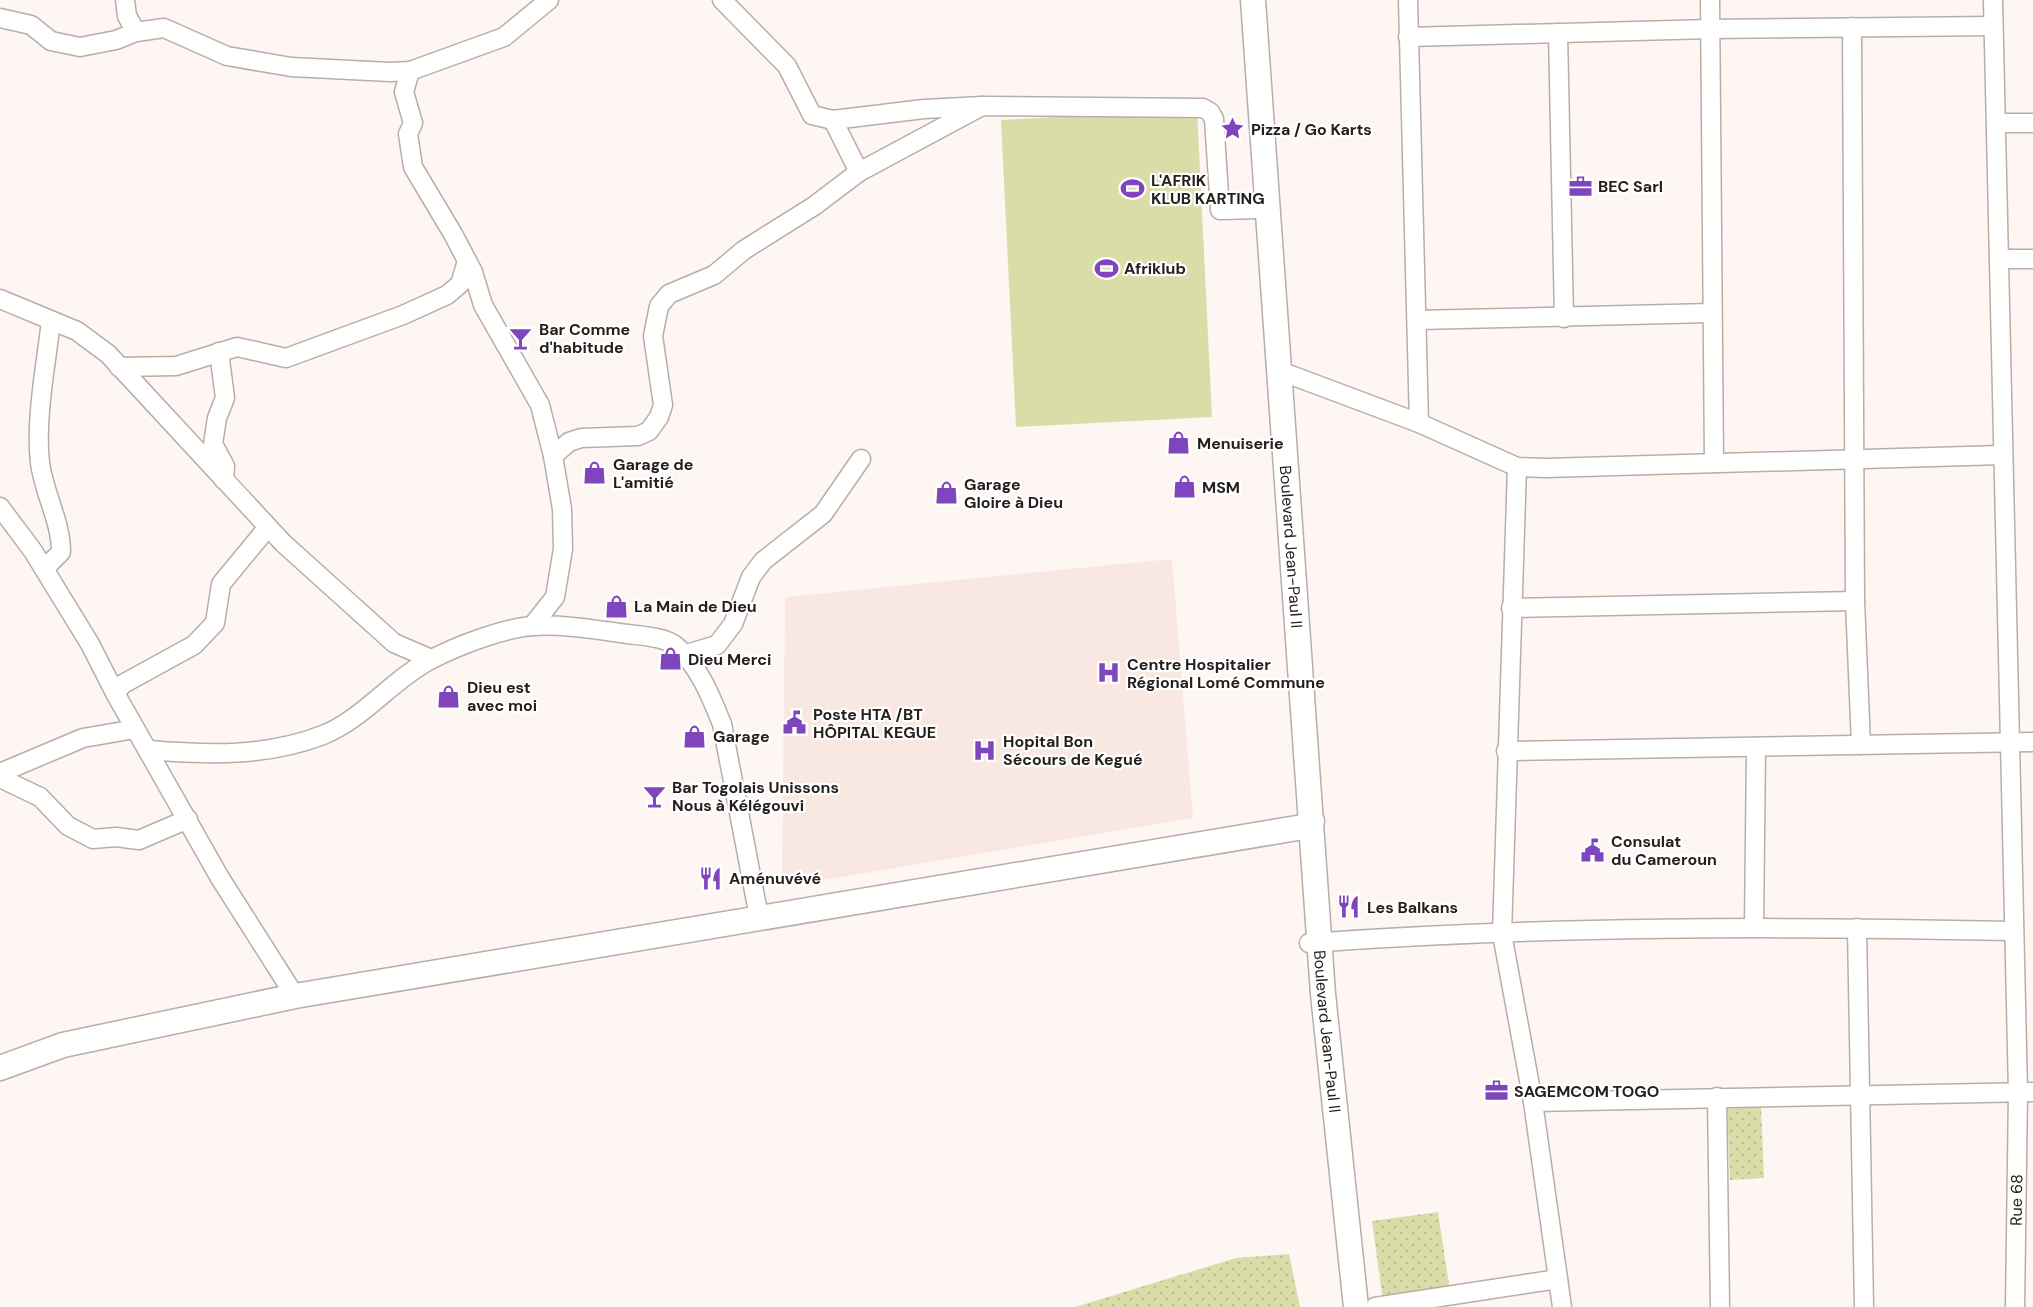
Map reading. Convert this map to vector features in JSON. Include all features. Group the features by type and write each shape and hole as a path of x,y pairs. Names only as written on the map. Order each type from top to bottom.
{"main road":[{"name":"Boulevard Jean-Paul II","path":"1243,0 1257,209 1307,824"},
{"name":"Boulevard Jean-Paul II","path":"1253,0 1280,371 1314,942 1356,1307"},
{"path":"0,1068 63,1044 295,996 479,967 759,916 1307,824"},
{"name":"Boulevard Jean-Paul II","path":"1314,942 1312,1010 1334,1244 1343,1307"}],"street":[{"path":"125,0 127,16 136,33"},
{"path":"0,18 31,25 51,41 80,47 164,28 227,56 291,67 410,71 504,37 549,0"},
{"path":"722,0 787,66 812,115 833,120 924,109 982,106 1203,108 1210,112 1214,119 1220,210 1257,209"},
{"path":"1408,0 1419,423"},
{"path":"1710,0 1714,463"},
{"name":"Rue 68","path":"1993,0 2008,743 2014,931 2025,1092 2024,1238 2015,1307"},
{"path":"1408,37 1710,28 1993,26"},
{"path":"1852,27 1855,601 1861,745"},
{"path":"1558,33 1564,318"},
{"path":"410,71 404,92 413,123 408,134 413,167 468,261 483,304 540,405 553,456 562,509 563,549 555,597 532,626"},
{"path":"553,456 569,442 581,438 638,436 650,431 663,405 653,336 659,306 669,294 714,275 744,250 814,206 859,172 982,106"},
{"path":"833,120 859,172"},
{"path":"1996,123 2033,123"},
{"path":"1999,259 2033,259"},
{"path":"119,367 176,366 237,347 286,358 404,315 447,295 460,284 468,261"},
{"path":"0,299 77,331 108,354 268,527 374,627 394,643 431,659"},
{"path":"1417,320 1711,313"},
{"path":"44,569 61,552 61,532 40,464 40,431 51,321"},
{"path":"219,352 225,398 217,418 213,444 225,466 224,482"},
{"path":"1280,371 1419,423 1517,467 2002,455"},
{"path":"684,655 717,645 733,624 751,577 763,561 823,514 861,459"},
{"path":"1517,467 1506,750 1502,934 1533,1102 1562,1307"},
{"path":"0,507 44,569 90,644 115,693 220,878 295,996"},
{"path":"115,693 123,684 194,645 216,623 221,584 268,527"},
{"path":"555,597 571,626"},
{"path":"1511,608 1855,601"},
{"path":"148,750 199,755 246,753 297,744 340,726 404,676 431,659 500,632 532,626 571,626 654,638 675,645 684,655 710,696 722,724 759,916"},
{"path":"0,776 83,738 135,729"},
{"path":"1506,750 2033,742"},
{"path":"1754,928 1756,747"},
{"path":"0,776 40,797 68,826 93,839 116,837 139,840 188,819"},
{"path":"1314,942 1502,934 1754,928 1857,927 2014,931"},
{"path":"1857,927 1864,1307"},
{"path":"1533,1102 2025,1092"},
{"path":"1717,1097 1720,1307"},
{"path":"1375,1307 1558,1279"}],"shaded area":[{"name":"Hopital Bon Sécours de Kegué","path":"1172,559 1193,818 782,887 785,597"}],"green space":[{"name":"Afriklub","path":"1197,109 1212,417 1016,427 1001,120"},
{"path":"1761,1107 1764,1178 1730,1180 1727,1109"},
{"path":"1438,1212 1450,1291 1383,1301 1372,1221"},
{"path":"1289,1254 1300,1307 1075,1307 1236,1258"}],"place":[{"name":"Pizza / Go Karts","path":"1233,129"},
{"name":"BEC Sarl","path":"1580,186"},
{"name":"L'AFRIK KLUB KARTING","path":"1133,189"},
{"name":"Afriklub","path":"1106,268"},
{"name":"Bar Comme d'habitude","path":"521,338"},
{"name":"Menuiserie","path":"1179,443"},
{"name":"Garage de L'amitié","path":"595,473"},
{"name":"MSM","path":"1184,487"},
{"name":"Garage Gloire à Dieu","path":"946,493"},
{"name":"La Main de Dieu","path":"616,606"},
{"name":"Dieu Merci","path":"670,659"},
{"name":"Centre Hospitalier Régional Lomé Commune","path":"1109,673"},
{"name":"Dieu est avec moi","path":"449,696"},
{"name":"Poste HTA /BT HÔPITAL KEGUE","path":"795,723"},
{"name":"Garage","path":"695,736"},
{"name":"Hopital Bon Sécours de Kegué","path":"985,750"},
{"name":"Bar Togolais Unissons Nous à Kélégouvi","path":"654,796"},
{"name":"Consulat du Cameroun","path":"1593,850"},
{"name":"Aménuvévé","path":"711,878"},
{"name":"Les Balkans","path":"1349,907"},
{"name":"SAGEMCOM TOGO","path":"1496,1091"}]}
